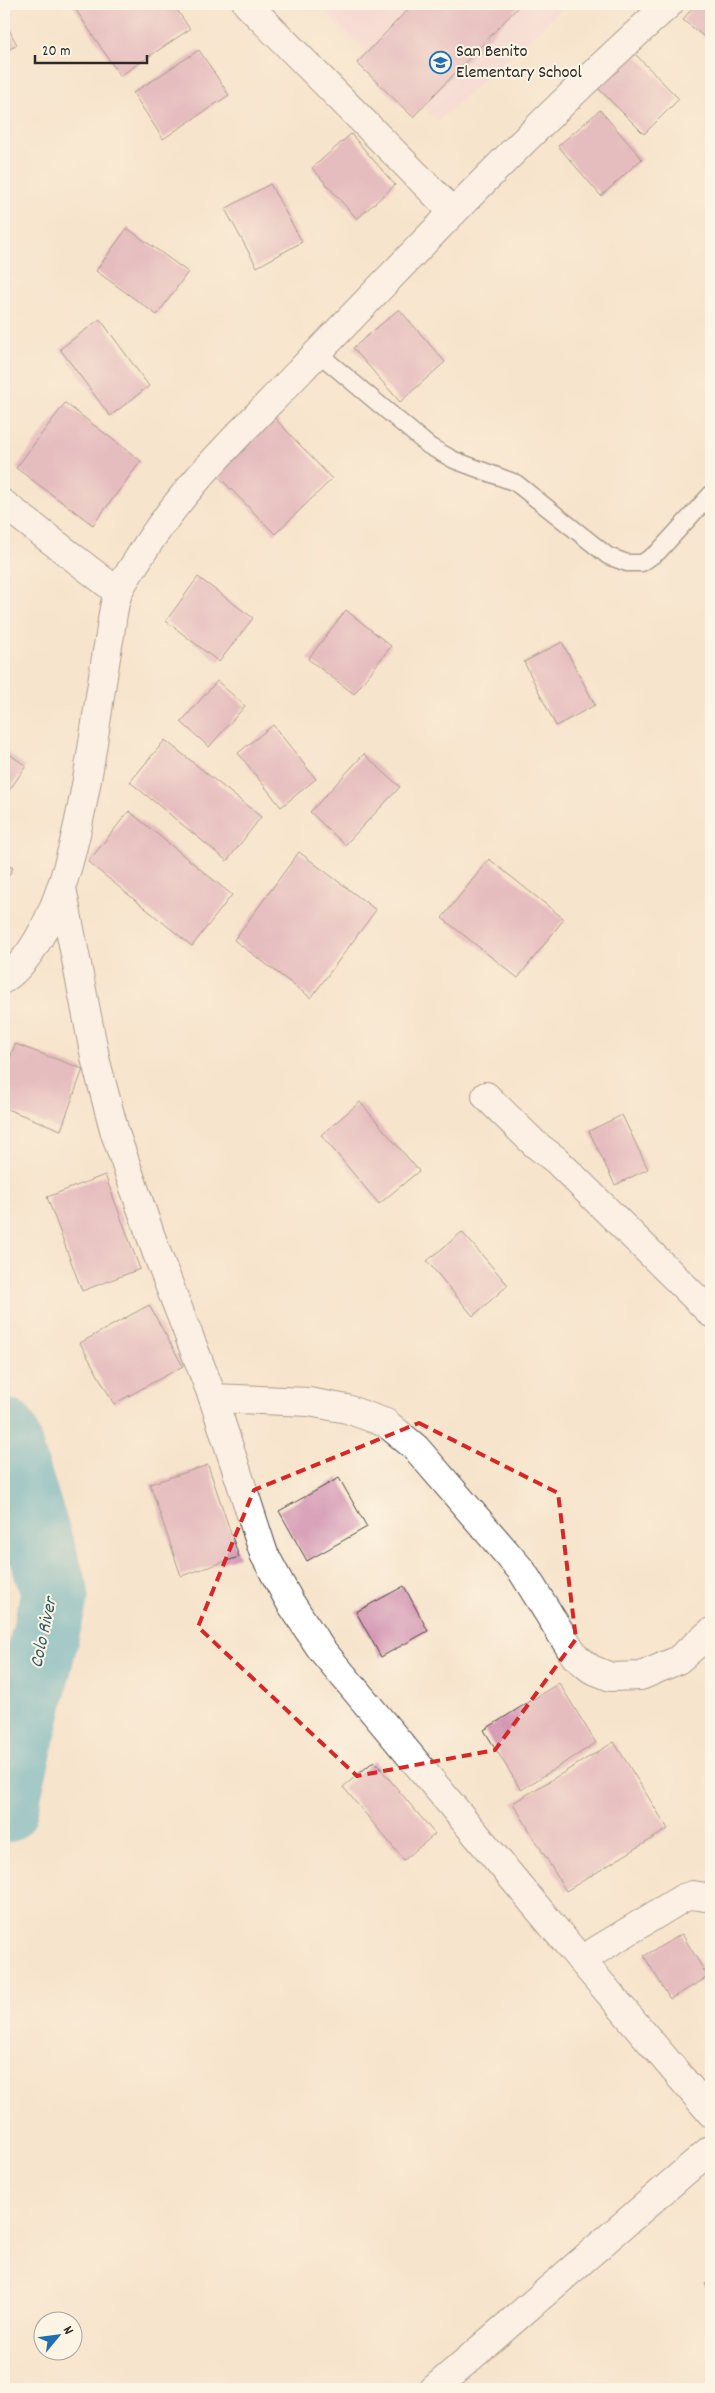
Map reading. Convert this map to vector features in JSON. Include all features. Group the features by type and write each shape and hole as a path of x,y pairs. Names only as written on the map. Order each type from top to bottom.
{"street":[{"path":"247,4 453,212"},
{"path":"4,979 26,959 43,929 62,888 82,808 105,659 118,592 146,546 191,484 453,212 622,46 669,4"},
{"path":"4,504 118,592"},
{"path":"62,888 96,1062 115,1133 156,1251 213,1398 264,1554 290,1602 321,1649 580,1960 711,2113"},
{"path":"486,1096 535,1144 556,1160 711,1313"},
{"path":"213,1398 309,1402 347,1409 386,1423 416,1448 522,1571 575,1656 591,1669 611,1677 641,1676 678,1660 711,1632"},
{"path":"580,1960 683,1898 693,1895 711,1898"},
{"path":"434,2389 711,2149"}],"lane":[{"path":"318,353 429,446 454,460 516,483 608,556 627,564 642,563 658,552 711,494"}],"highlighted area":[{"path":"419,1423 558,1493 576,1639 495,1750 357,1776 198,1627 254,1490"}],"shaded area":[{"name":"San Benito Elementary School","path":"316,4 567,4 438,121"}],"building":[{"path":"72,4 173,4 190,29 120,76"},
{"path":"413,4 521,4 413,117 357,63"},
{"path":"695,4 711,4 711,42 683,20"},
{"path":"4,20 17,45 4,52"},
{"path":"199,50 229,95 163,139 133,93"},
{"path":"634,53 679,99 644,134 598,88"},
{"path":"600,110 642,159 601,196 558,146"},
{"path":"351,134 395,185 357,219 312,168"},
{"path":"270,184 302,242 257,267 225,209"},
{"path":"127,228 188,272 157,315 96,271"},
{"path":"399,309 445,362 400,402 353,348"},
{"path":"100,319 149,386 110,416 60,349"},
{"path":"65,403 141,461 93,525 16,468"},
{"path":"270,413 332,479 275,534 212,470"},
{"path":"198,577 253,618 219,662 166,621"},
{"path":"346,610 391,646 354,694 308,659"},
{"path":"562,642 595,705 556,726 524,662"},
{"path":"217,681 245,706 209,747 181,722"},
{"path":"273,725 316,779 281,807 238,753"},
{"path":"165,740 261,817 227,861 130,782"},
{"path":"4,750 26,766 4,798"},
{"path":"364,754 400,787 345,845 310,812"},
{"path":"129,811 232,895 192,946 88,862"},
{"path":"299,852 376,910 311,998 234,940"},
{"path":"489,859 564,919 518,978 442,918"},
{"path":"4,863 13,868 4,884"},
{"path":"15,1044 83,1069 61,1130 4,1108 4,1075"},
{"path":"360,1102 419,1171 379,1204 321,1135"},
{"path":"622,1115 648,1169 615,1185 589,1131"},
{"path":"105,1175 140,1269 82,1291 47,1197"},
{"path":"462,1232 508,1285 473,1316 427,1261"},
{"path":"149,1305 183,1366 114,1404 80,1343"},
{"path":"208,1465 239,1557 181,1576 150,1484"},
{"path":"339,1478 367,1527 307,1561 279,1511"},
{"path":"404,1586 428,1631 381,1657 356,1612"},
{"path":"559,1683 596,1743 521,1790 484,1730"},
{"path":"614,1742 668,1829 566,1891 513,1803"},
{"path":"374,1761 435,1834 404,1860 343,1787"},
{"path":"682,1934 708,1977 670,1999 644,1956"},
{"path":"711,2280 711,2295 705,2284"}],"waterway":[{"name":"Colo River","path":"4,1432 55,1593 4,1809"}],"place":[{"name":"San Benito Elementary School","path":"440,62"}]}
